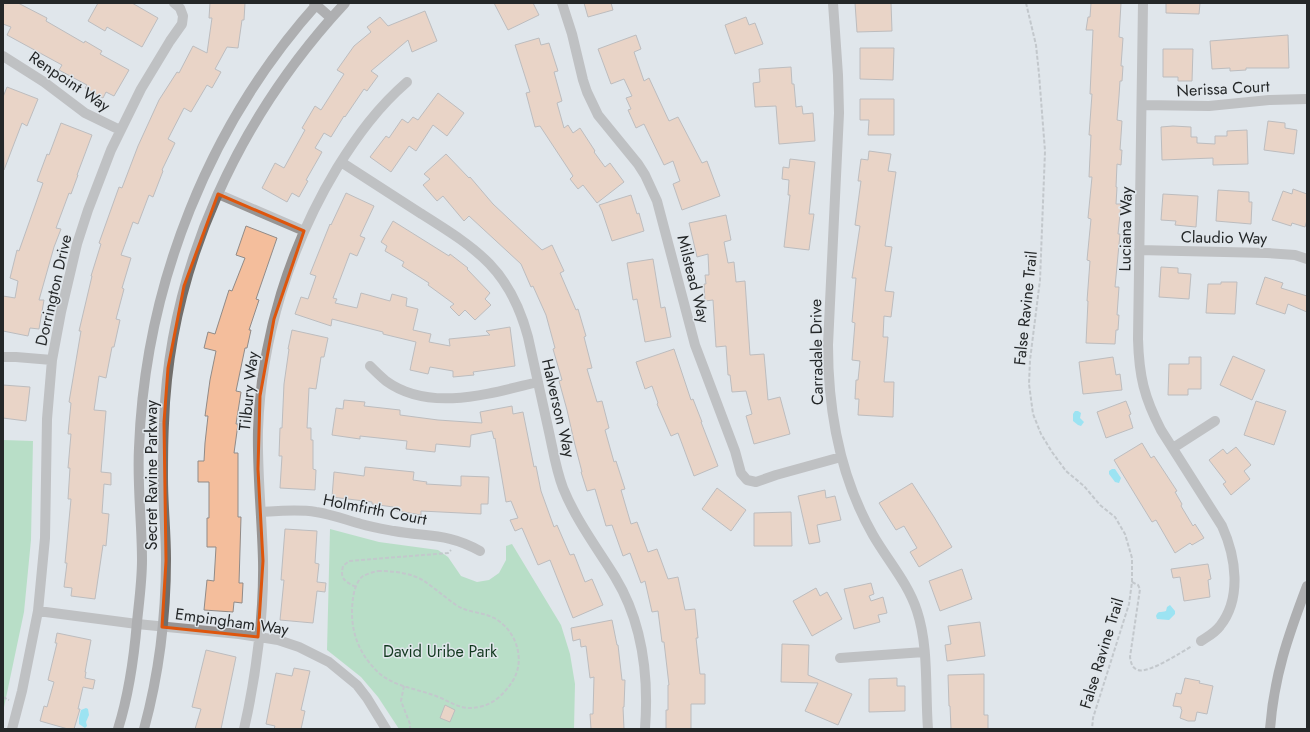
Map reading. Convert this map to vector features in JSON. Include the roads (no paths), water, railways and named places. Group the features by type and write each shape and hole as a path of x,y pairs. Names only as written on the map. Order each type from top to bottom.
{"main road":[{"name":"Secret Ravine Parkway","path":"144,729 153,687 162,627 166,561 163,478 164,422 168,368 184,286 206,222 236,156 268,100 292,65 345,3"},
{"name":"Secret Ravine Parkway","path":"118,729 128,689 135,650 142,562 139,480 140,422 147,365 166,282 188,214 211,160 225,134 277,53 316,4"},
{"path":"316,4 331,18"},
{"path":"1270,729 1279,665 1289,633 1307,586"}],"street":[{"name":"Dorrington Drive","path":"12,729 22,691 38,611 45,538 46,454 52,360 62,305 77,244 96,188 120,130 156,65 182,24 183,16 180,8 174,3"},
{"name":"Milstead Way","path":"562,3 583,80 590,97 605,123 638,164 645,175 657,201 696,345 735,451 741,473 747,480 756,482 841,457"},
{"name":"Carradale Drive","path":"833,3 839,113 828,370 833,423 841,457 854,497 866,522 901,578 912,600 920,624 924,652 928,729"},
{"name":"Luciana Way","path":"1143,3 1138,339 1140,370 1143,388 1154,416 1222,526 1228,539 1234,563 1233,597 1226,616 1220,627 1200,641"},
{"name":"Renpoint Way","path":"3,56 44,82 85,113 120,130"},
{"name":"Tilbury Way","path":"244,729 253,678 263,586 258,469 258,430 263,375 274,319 287,274 304,231 321,195 369,120 380,107 407,82"},
{"name":"Nerissa Court","path":"1142,105 1209,106 1269,100 1307,99"},
{"name":"Halverson Way","path":"341,162 470,245 490,264 508,286 519,308 528,337 562,486 577,517 616,578 639,634 646,672 645,729"},
{"path":"218,194 304,231"},
{"name":"Claudio Way","path":"1139,250 1267,253 1295,255 1307,259"},
{"path":"3,357 52,360"},
{"path":"370,366 386,381 395,386 430,397 456,398 475,396 538,382"},
{"path":"1173,448 1215,421"},
{"name":"Holmfirth Court","path":"261,512 283,511 330,514 378,528 411,534 449,538 460,541 480,551"},
{"name":"Empingham Way","path":"38,611 162,627 258,637 278,640 299,647 329,662 357,686 371,704 386,729"},
{"path":"840,658 924,652"}],"water":[{"path":"1075,411 1081,413 1080,418 1084,422 1081,426 1073,421 1073,414"},
{"path":"1115,469 1121,478 1119,483 1115,482 1109,474 1109,471"},
{"path":"1170,605 1175,611 1175,614 1169,620 1157,619 1156,616 1158,613 1166,611 1167,607"},
{"path":"86,708 88,709 89,715 86,722 87,726 85,728 79,724 79,718 81,710"}],"park label":[{"name":"David Uribe Park","path":"440,651"}]}
